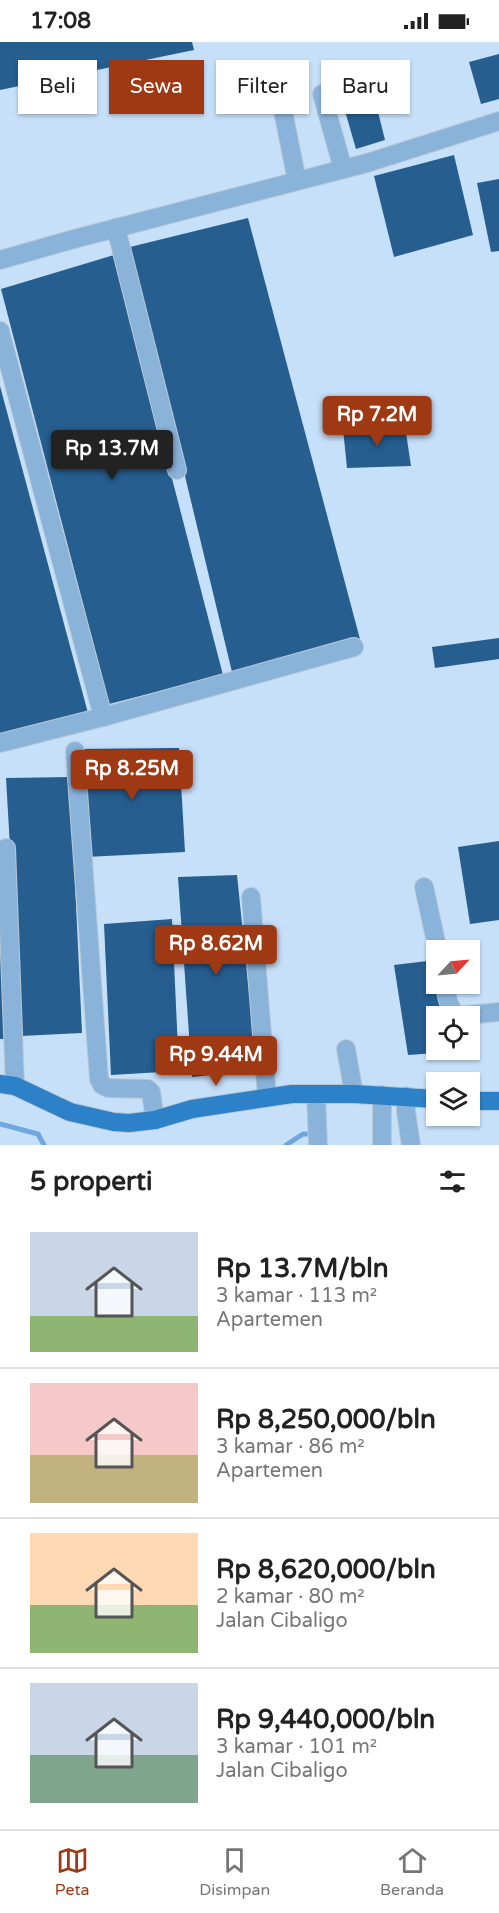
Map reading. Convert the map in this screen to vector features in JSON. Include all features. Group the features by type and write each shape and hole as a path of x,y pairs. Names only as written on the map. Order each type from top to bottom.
{"main road":[{"path":"8,1085 70,1112 129,1123 155,1120 192,1109 267,1097 354,1094 426,1098"},
{"path":"480,1101 499,1101"}],"lane":[{"path":"284,114 297,181"},
{"path":"328,114 343,169"},
{"path":"0,260 343,169 499,121"},
{"path":"116,228 177,470"},
{"path":"0,331 103,717"},
{"path":"0,743 103,717 354,647"},
{"path":"75,751 99,1079 102,1085 108,1088 148,1089 151,1092 155,1120"},
{"path":"6,848 8,1085"},
{"path":"424,887 436,940"},
{"path":"251,897 267,1097"},
{"path":"447,994 449,1005 458,1016 499,1012"},
{"path":"346,1049 354,1094"},
{"path":"316,1094 318,1145"},
{"path":"382,1095 382,1145"},
{"path":"406,1096 411,1145"}],"shaded area":[{"path":"0,42 499,42 499,1145 0,1145"}],"building":[{"path":"0,42 192,42 194,50 146,60 109,60 109,68 97,70 97,60 18,60 18,86 0,90"},
{"path":"499,54 499,99 481,104 469,62"},
{"path":"346,114 378,114 385,140 356,149"},
{"path":"454,155 473,235 394,257 374,176"},
{"path":"499,179 499,251 491,252 477,183"},
{"path":"248,218 361,643 232,672 130,247"},
{"path":"114,255 223,675 109,704 1,289"},
{"path":"0,386 88,713 0,736"},
{"path":"405,426 411,466 347,468 343,429"},
{"path":"499,638 499,659 435,668 432,647"},
{"path":"179,748 185,852 86,857 79,749"},
{"path":"70,777 82,1033 21,1036 6,778"},
{"path":"499,841 499,920 470,924 458,847"},
{"path":"237,875 257,1070 192,1077 178,877"},
{"path":"0,911 11,1039 0,1039"},
{"path":"172,919 179,1071 111,1075 104,924"},
{"path":"426,961 426,994 442,994 443,1006 426,1006 426,1054 408,1055 394,965"}],"waterway":[{"path":"0,1124 38,1134 44,1145"},
{"path":"286,1145 303,1134 315,1134"}]}
